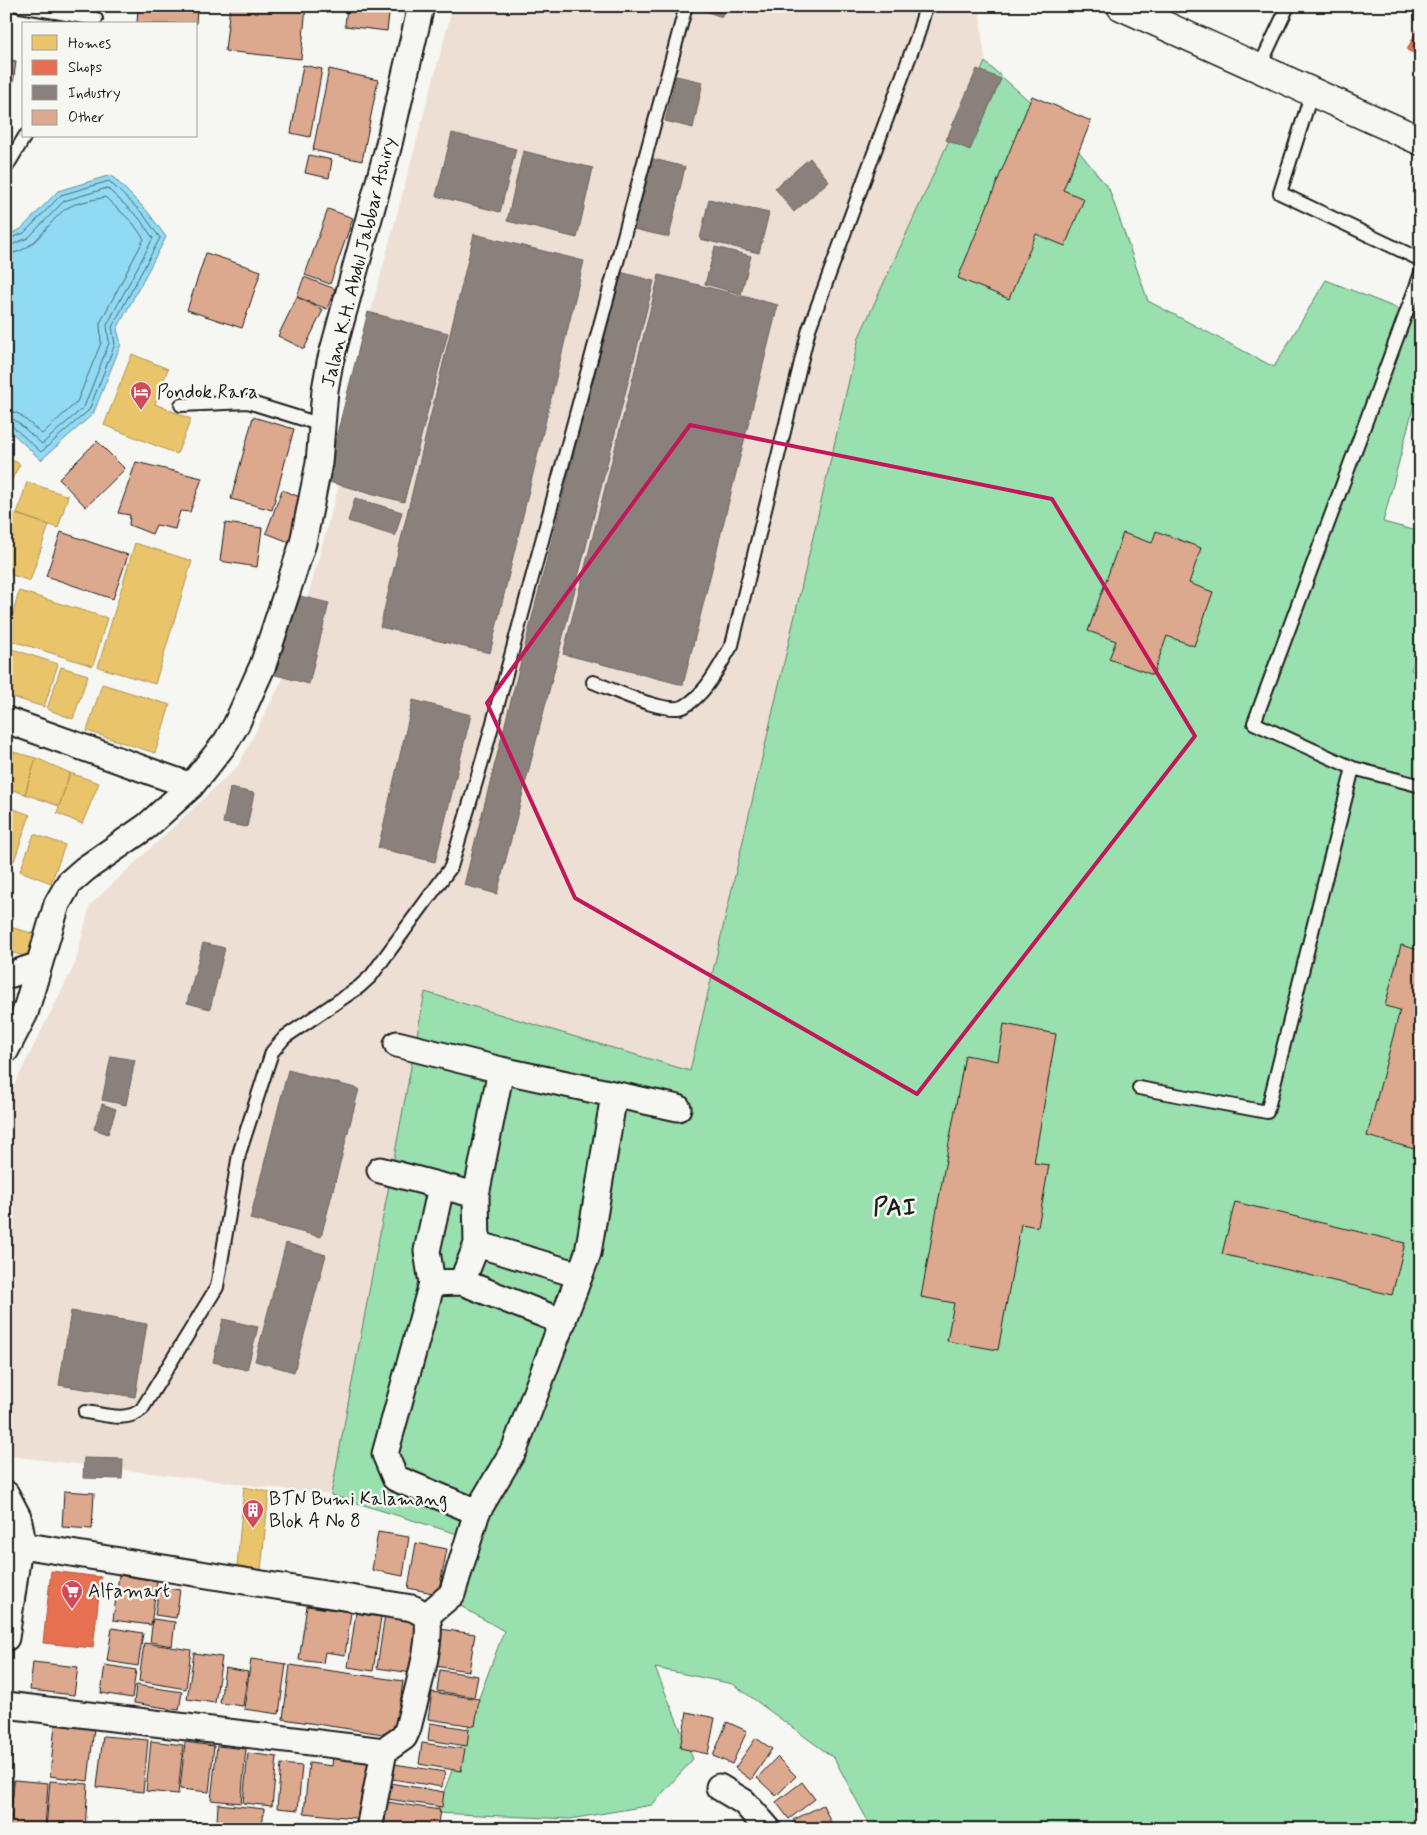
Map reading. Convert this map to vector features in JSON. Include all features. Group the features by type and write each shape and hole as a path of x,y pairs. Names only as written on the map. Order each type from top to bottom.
{"highway":[{"path":"1121,6 1421,141"}],"street":[{"name":"Jalan K.H. Abdul Jabbar Ashiry","path":"6,1050 25,1013 57,904 70,883 85,869 146,826 192,786 226,742 236,725 263,665 303,543 319,463 330,362 388,148 420,6"},
{"path":"6,720 192,786"},
{"path":"6,976 39,965"},
{"path":"397,1044 614,1096 678,1108"},
{"path":"462,1282 477,1244 476,1195 501,1070"},
{"path":"426,1617 452,1594 477,1512 515,1448 563,1322 578,1275 588,1253 614,1096"},
{"path":"380,1170 476,1195"},
{"path":"441,1187 427,1251 432,1283 385,1454 395,1478 477,1512"},
{"path":"477,1244 578,1275"},
{"path":"432,1283 462,1282 563,1322"},
{"path":"6,1494 18,1517 21,1545 6,1638"},
{"path":"6,1705 384,1751 404,1737 408,1728 425,1654 428,1623 426,1617 412,1608 21,1545"},
{"path":"369,1829 384,1751"},
{"path":"719,1787 744,1802 768,1829"}],"lane":[{"path":"20,6 95,22 99,6"},
{"path":"85,1412 125,1417 136,1414 142,1409 217,1287 239,1154 272,1052 285,1037 359,987 371,976 451,867 491,732 686,6"},
{"path":"593,682 668,709 684,707 707,686 732,645 809,329 918,34 926,6"},
{"path":"1259,68 1288,6"},
{"path":"1312,92 1280,194 1421,260"},
{"path":"6,168 25,138"},
{"path":"1421,273 1254,723 1353,768 1421,786"},
{"path":"181,405 248,402 322,425"},
{"path":"1139,1088 1267,1112 1353,768"}],"highlighted area":[{"path":"690,425 1052,499 1195,736 917,1094 575,898 487,703"}],"shaded area":[{"path":"453,6 979,6 985,62 859,337 690,1072 425,992 331,1495 10,1456 6,1450 6,1101 75,964 90,905 238,766 287,671 360,410 355,370"}],"green space":[{"path":"985,62 1061,129 1109,189 1148,301 1274,367 1326,280 1421,318 1421,378 1383,522 1421,532 1421,646 1411,670 1421,673 1421,1829 872,1829 834,1758 733,1684 655,1668 693,1759 652,1805 570,1819 436,1813 504,1631 457,1604 464,1536 331,1495 425,992 690,1071 859,337"}],"water":[{"path":"111,175 147,211 166,237 117,329 121,344 93,414 41,460 6,427 6,236 21,229 58,191"}],"building: Homes":[{"name":"Pondok Rara","path":"132,354 168,369 155,404 191,419 177,454 104,425"},
{"path":"6,457 20,464 6,491"},
{"path":"27,482 68,496 58,528 17,514"},
{"path":"9,512 49,525 30,581 6,573 6,521"},
{"path":"135,543 192,561 155,684 98,667"},
{"path":"19,591 107,618 93,666 6,639"},
{"path":"6,647 58,664 44,707 6,695"},
{"path":"61,667 88,675 73,719 47,709"},
{"path":"102,684 170,705 155,753 87,731"},
{"path":"6,750 36,758 25,794 6,788"},
{"path":"36,758 70,773 59,806 25,794"},
{"path":"70,773 99,783 82,824 57,813"},
{"path":"6,806 30,815 14,861 6,858"},
{"path":"34,834 65,845 51,883 20,871"},
{"path":"6,926 35,934 28,957 6,951"},
{"name":"BTN Bumi Kalamang Blok A No 8","path":"244,1487 269,1492 261,1570 237,1566"}],"building: Shops":[{"path":"1421,22 1421,57 1407,50"},
{"name":"Alfamart","path":"51,1571 101,1577 93,1648 43,1643"}],"building: Industry":[{"path":"691,6 725,6 722,17"},
{"path":"977,69 1001,79 970,150 946,140"},
{"path":"676,76 703,82 693,128 665,121"},
{"path":"452,133 516,149 500,212 436,196"},
{"path":"523,151 593,168 577,238 507,221"},
{"path":"646,157 685,167 669,237 629,228"},
{"path":"810,158 829,181 794,212 775,188"},
{"path":"709,199 769,213 759,253 700,239"},
{"path":"474,234 584,261 490,653 380,627"},
{"path":"715,247 751,256 741,294 705,284"},
{"path":"620,272 654,281 497,894 464,885"},
{"path":"659,275 778,305 683,685 563,654"},
{"path":"368,312 448,333 404,502 325,481"},
{"path":"355,498 402,512 395,536 348,521"},
{"path":"292,594 329,603 309,684 272,674"},
{"path":"413,700 471,715 435,862 378,848"},
{"path":"230,788 254,793 247,827 223,823"},
{"path":"203,943 225,948 210,1009 187,1003"},
{"path":"111,1056 135,1060 126,1105 102,1100"},
{"path":"288,1070 359,1089 321,1237 250,1219"},
{"path":"102,1104 116,1109 108,1134 94,1129"},
{"path":"286,1243 326,1255 294,1372 255,1361"},
{"path":"71,1311 147,1324 135,1397 59,1385"},
{"path":"223,1319 258,1327 247,1370 213,1362"},
{"path":"84,1458 123,1459 122,1479 83,1478"}],"building: Other":[{"path":"138,6 197,6 196,22 137,22"},
{"path":"230,6 306,6 301,59 225,51"},
{"path":"347,6 390,6 387,31 345,26"},
{"path":"6,60 16,61 6,136"},
{"path":"303,65 322,69 310,137 291,133"},
{"path":"329,69 378,80 362,161 313,150"},
{"path":"1032,96 1091,121 1063,190 1084,199 1065,246 1036,234 1009,299 958,278"},
{"path":"309,155 332,160 329,178 305,173"},
{"path":"328,209 353,218 330,284 305,275"},
{"path":"206,253 261,271 242,328 187,310"},
{"path":"304,277 335,289 327,309 297,297"},
{"path":"297,297 323,310 304,349 278,336"},
{"path":"253,417 294,429 272,510 231,499"},
{"path":"1421,433 1421,456 1413,453"},
{"path":"97,441 125,469 86,507 59,479"},
{"path":"136,462 202,478 190,512 180,511 175,529 156,525 152,534 129,525 130,515 118,513"},
{"path":"282,490 305,499 289,542 266,533"},
{"path":"1421,501 1421,517 1416,515"},
{"path":"225,523 262,528 257,567 220,561"},
{"path":"1156,531 1201,548 1189,583 1213,592 1194,646 1167,636 1153,675 1109,659 1116,641 1088,631 1123,533 1152,543"},
{"path":"61,532 128,555 113,599 46,576"},
{"path":"1421,939 1421,1140 1418,1150 1367,1136 1400,1010 1385,1006 1401,945 1418,950"},
{"path":"1004,1024 1056,1034 1034,1163 1049,1165 1038,1227 1021,1224 998,1350 947,1341 954,1303 921,1297 965,1055 998,1061"},
{"path":"1235,1202 1405,1243 1392,1295 1222,1254"},
{"path":"64,1491 94,1493 92,1529 62,1527"},
{"path":"378,1532 409,1537 403,1576 372,1570"},
{"path":"416,1543 447,1549 438,1594 408,1588"},
{"path":"119,1575 157,1581 151,1625 113,1620"},
{"path":"159,1587 180,1590 176,1618 155,1615"},
{"path":"307,1606 351,1612 345,1655 325,1652 323,1663 299,1660"},
{"path":"356,1613 381,1617 373,1671 348,1667"},
{"path":"385,1614 419,1619 412,1673 377,1668"},
{"path":"153,1619 175,1622 172,1646 150,1642"},
{"path":"112,1628 143,1633 138,1666 107,1661"},
{"path":"440,1629 475,1634 469,1671 435,1666"},
{"path":"144,1643 191,1650 186,1689 139,1681"},
{"path":"194,1653 222,1657 215,1703 187,1699"},
{"path":"251,1659 286,1664 279,1714 244,1709"},
{"path":"33,1662 78,1667 74,1695 30,1690"},
{"path":"105,1665 136,1670 132,1698 101,1693"},
{"path":"290,1665 403,1681 396,1736 283,1719"},
{"path":"225,1668 248,1672 243,1706 220,1703"},
{"path":"440,1670 478,1676 474,1697 437,1691"},
{"path":"136,1685 182,1692 179,1710 134,1703"},
{"path":"432,1692 479,1699 475,1726 428,1719"},
{"path":"687,1712 715,1718 708,1754 680,1748"},
{"path":"56,1714 95,1719 88,1781 50,1776"},
{"path":"727,1722 747,1731 732,1764 713,1756"},
{"path":"430,1723 469,1729 467,1746 428,1740"},
{"path":"103,1736 148,1740 143,1792 97,1787"},
{"path":"756,1738 772,1749 751,1780 735,1768"},
{"path":"151,1741 183,1745 178,1794 146,1791"},
{"path":"185,1742 214,1746 209,1792 180,1789"},
{"path":"422,1743 465,1749 461,1771 419,1764"},
{"path":"217,1746 246,1749 241,1803 211,1800"},
{"path":"248,1753 277,1757 272,1806 243,1803"},
{"path":"333,1755 370,1759 364,1819 304,1813 309,1763 332,1766"},
{"path":"777,1757 796,1776 776,1796 757,1778"},
{"path":"388,1763 445,1772 442,1787 386,1778"},
{"path":"281,1764 302,1766 298,1810 277,1808"},
{"path":"6,1780 14,1781 10,1829 6,1829"},
{"path":"14,1780 48,1783 45,1829 10,1829"},
{"path":"50,1781 88,1784 85,1829 46,1829"},
{"path":"802,1782 815,1799 789,1819 776,1802"},
{"path":"390,1783 444,1792 442,1807 388,1799"},
{"path":"387,1802 440,1810 437,1829 384,1828"},
{"path":"218,1804 264,1809 262,1827 217,1822"},
{"path":"823,1805 834,1829 798,1829 793,1820"},
{"path":"212,1825 243,1829 212,1829"},
{"path":"163,1826 184,1829 163,1829"}],"place":[{"name":"Pondok Rara","path":"141,411"},
{"name":"BTN Bumi Kalamang Blok A No 8","path":"253,1529"},
{"name":"Alfamart","path":"72,1610"}],"district":[{"name":"PAI","path":"895,1208"}]}
